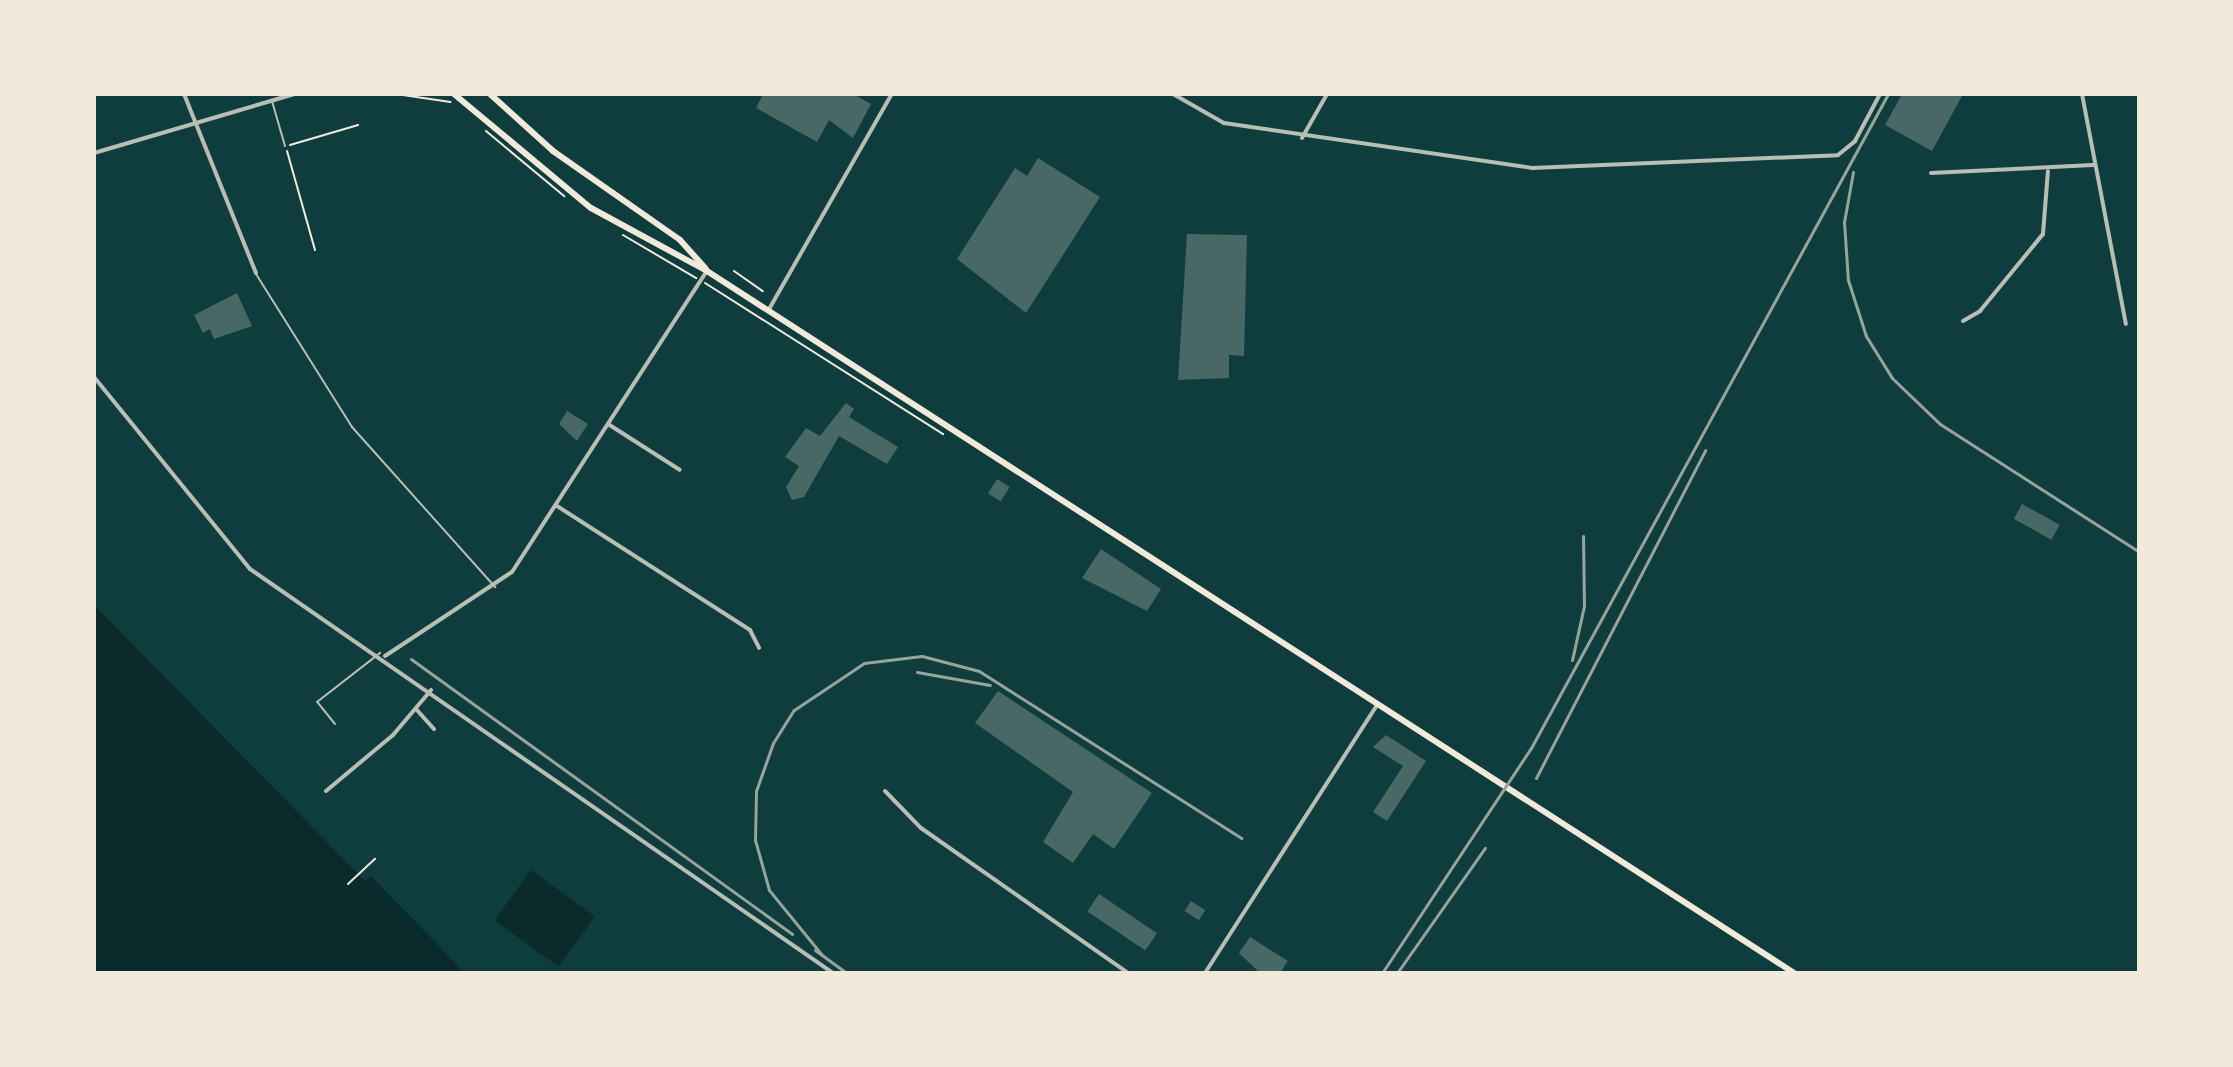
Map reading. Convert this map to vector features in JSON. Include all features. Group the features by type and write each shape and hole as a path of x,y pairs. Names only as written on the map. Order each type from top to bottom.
{"main road":[{"path":"454,94 571,194 707,271 1794,973"},
{"path":"490,94 553,151 680,240 707,271"}],"street":[{"path":"184,94 193,123 256,273"},
{"path":"94,153 295,94"},
{"path":"768,311 892,94"},
{"path":"1173,94 1224,123 1302,138 1532,168 1827,156 1855,141 1880,94"},
{"path":"1302,138 1327,94"},
{"path":"2082,94 2093,165 2126,324"},
{"path":"1931,173 2048,171 2093,165"},
{"path":"1963,321 1980,311 2043,234 2048,171"},
{"path":"382,655 495,587 556,506 707,271"},
{"path":"94,377 250,569 382,655 833,973"},
{"path":"608,424 680,470"},
{"path":"556,506 750,630 759,648"},
{"path":"326,791 416,709 431,690"},
{"path":"1205,973 1379,703"},
{"path":"416,709 434,729"},
{"path":"885,791 921,828 1128,973"}],"lane":[{"path":"272,101 285,146"},
{"path":"256,273 352,427 495,587"},
{"path":"335,724 317,702 382,655"}],"path":[{"path":"396,94 448,101"},
{"path":"315,250 285,146 358,125"},
{"path":"734,271 763,291"},
{"path":"348,884 375,859"}],"water":[{"path":"94,605 365,881 371,876 465,973 94,973"},
{"path":"531,870 595,916 558,967 495,920"}],"building":[{"path":"763,94 853,94 871,104 853,138 829,120 817,142 756,108"},
{"path":"1902,94 1963,94 1932,151 1885,125"},
{"path":"1038,158 1100,197 1026,313 957,259 1015,168 1027,176"},
{"path":"1187,234 1247,235 1244,356 1229,355 1229,378 1178,380"},
{"path":"237,293 252,326 214,339 210,329 203,333 194,315"},
{"path":"846,403 854,409 849,417 898,447 887,464 839,436 804,497 792,500 786,487 799,466 785,457 806,428 820,436"},
{"path":"567,411 588,424 577,441 559,424"},
{"path":"997,479 1010,487 1001,501 988,493"},
{"path":"2022,504 2060,525 2051,540 2014,519"},
{"path":"1101,549 1161,589 1147,611 1082,578"},
{"path":"998,691 1152,793 1114,849 1093,834 1073,863 1043,842 1073,792 975,723"},
{"path":"1386,735 1426,761 1387,821 1373,812 1403,766 1373,747"},
{"path":"1099,894 1157,933 1145,951 1087,911"},
{"path":"1191,901 1205,910 1199,920 1184,911"},
{"path":"1250,937 1288,961 1280,973 1260,973 1239,953"}],"railway":[{"path":"1382,973 1531,748 1888,94"},
{"path":"1853,172 1844,222 1848,280 1866,336 1892,378 1940,424 2139,552"},
{"path":"1536,778 1705,450"},
{"path":"1572,660 1584,606 1583,536"},
{"path":"822,955 769,890 755,840 756,791 773,743 794,710 864,663 922,656 979,671 1241,838"},
{"path":"411,659 792,934"},
{"path":"917,672 990,685"},
{"path":"1397,973 1485,848"},
{"path":"815,950 847,973"}]}
